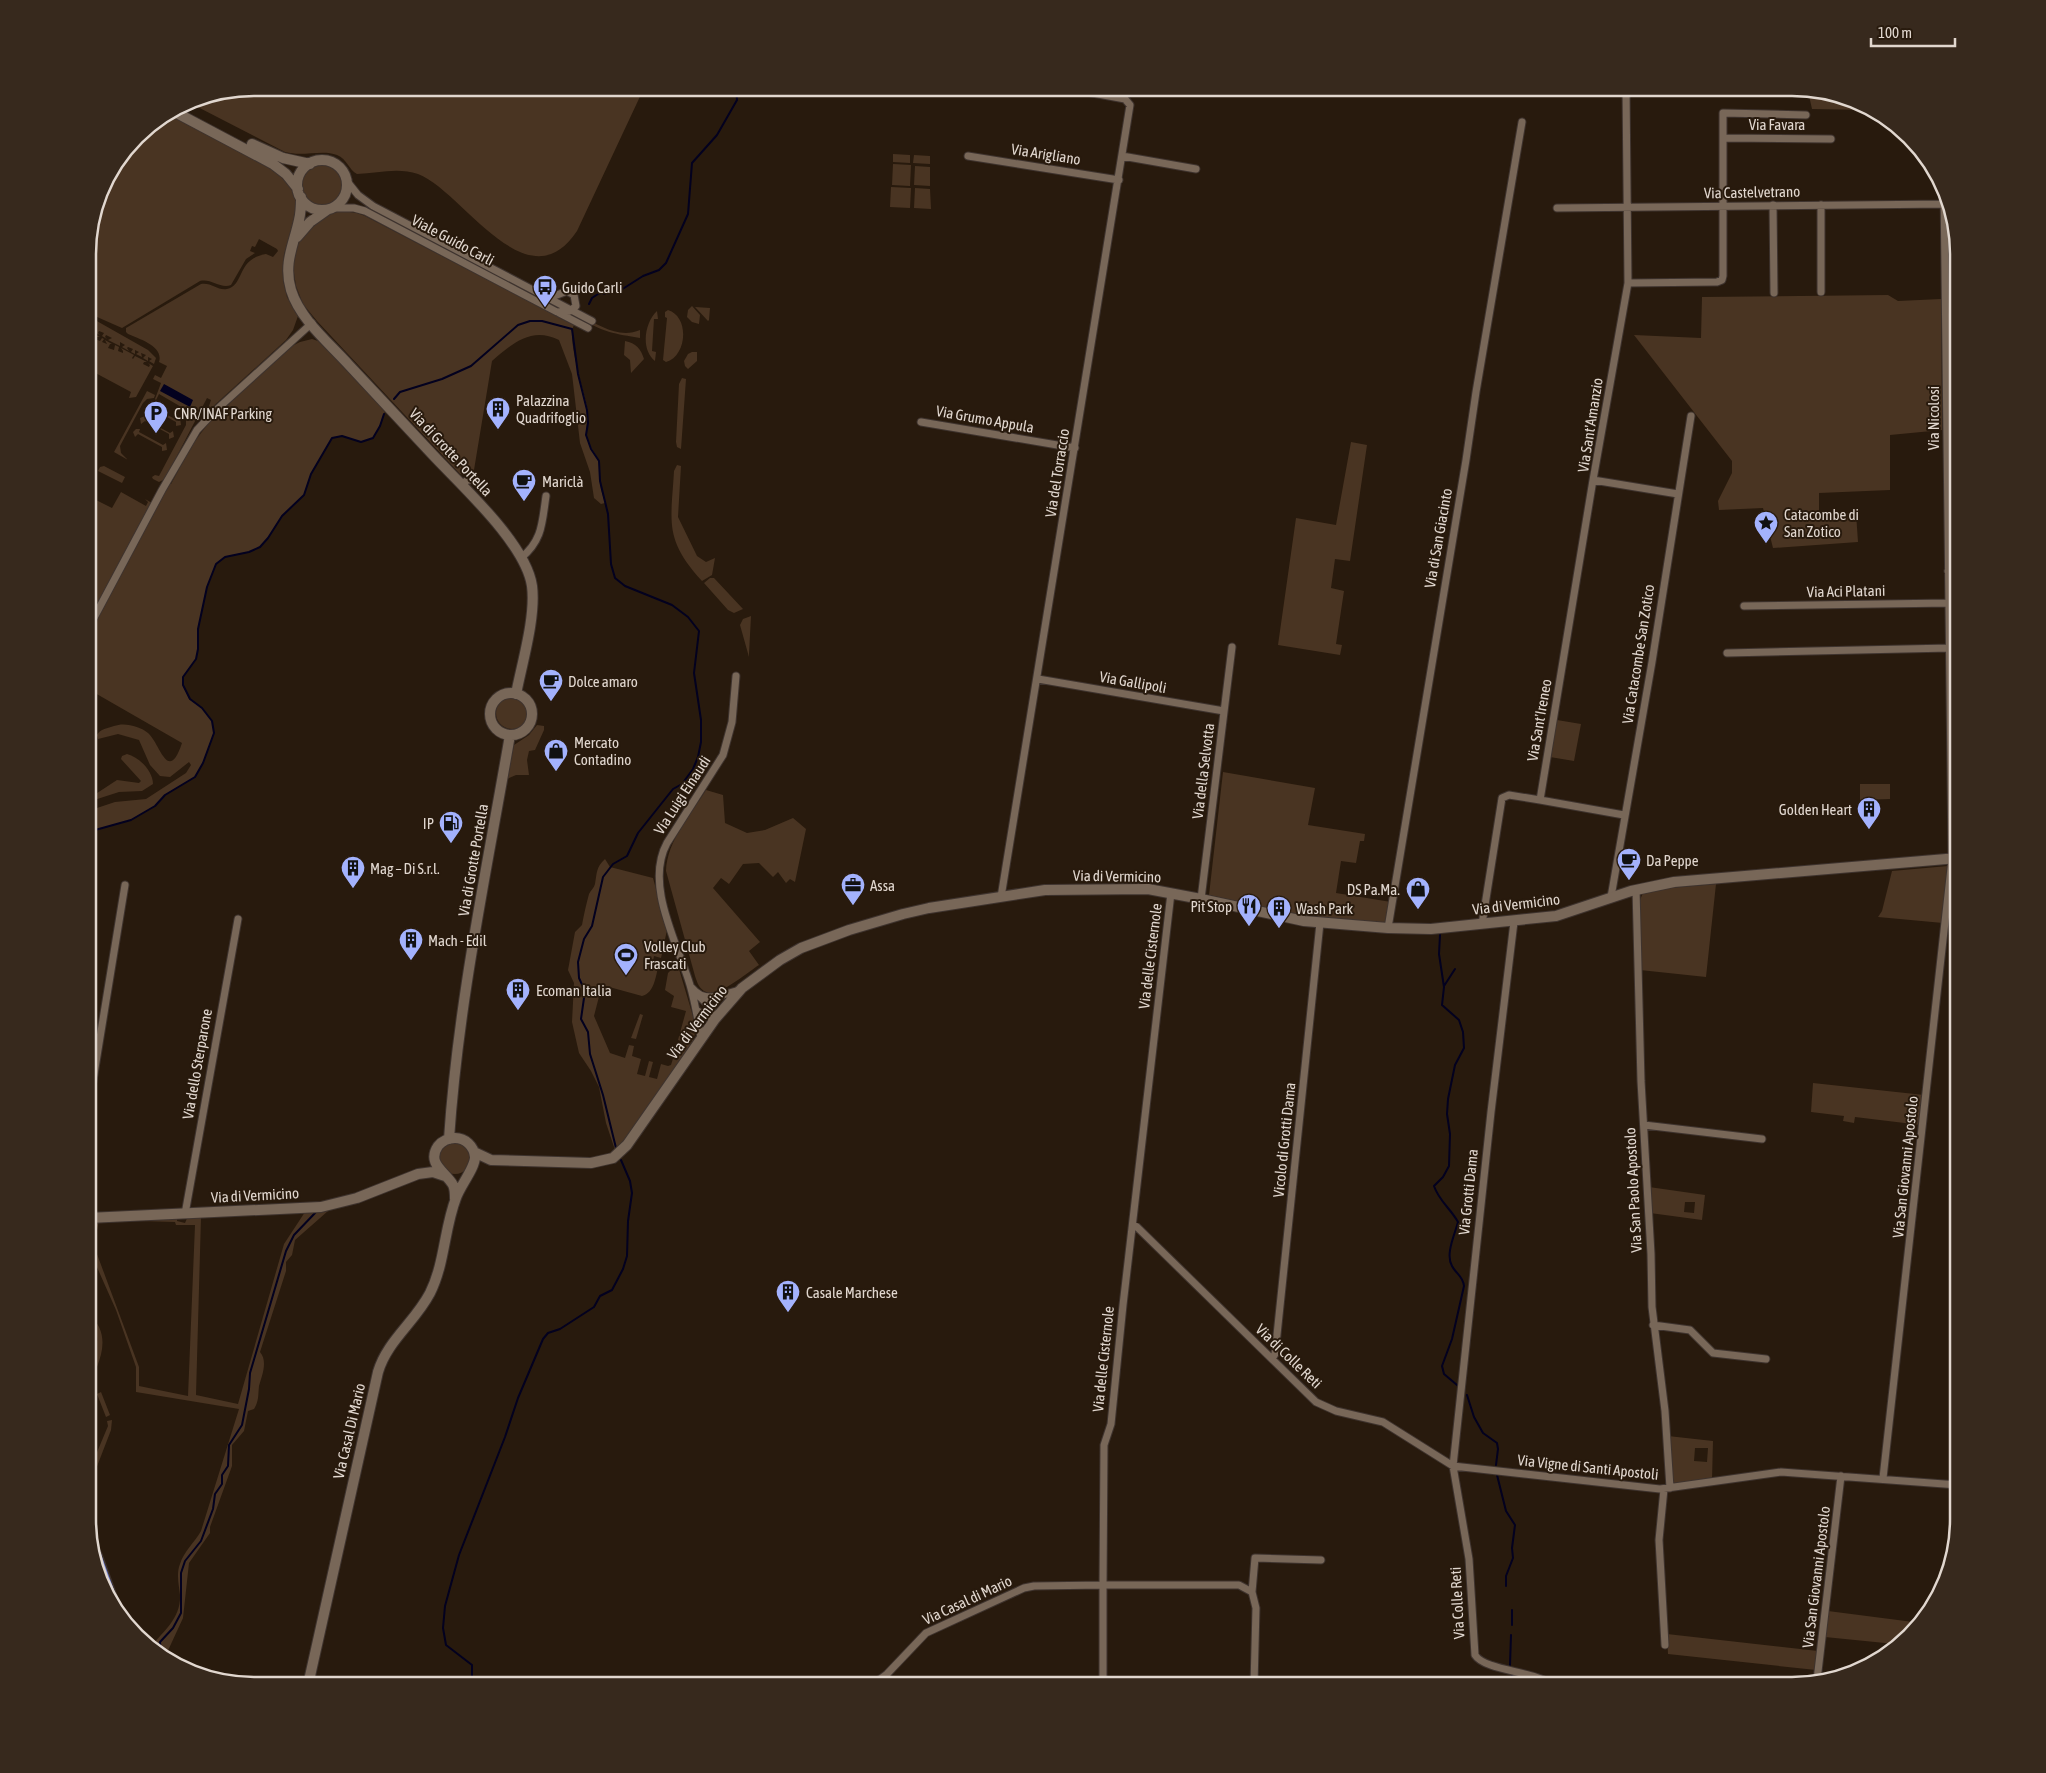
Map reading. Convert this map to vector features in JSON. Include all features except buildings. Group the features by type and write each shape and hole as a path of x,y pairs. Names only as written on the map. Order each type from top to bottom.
{"main road":[{"path":"188,111 278,156 295,162 310,164"},
{"path":"180,115 274,164 289,176 299,193 311,207 318,210 332,208 342,200 347,187 344,173 332,162 317,161 310,164 300,174 299,193"},
{"name":"Via di Grotte Portella","path":"299,193 300,216 290,254 288,274 291,289 299,308 461,484 498,527 521,558 531,581 532,602 516,694"},
{"name":"Via di Grotte Portella","path":"290,254 298,236 306,225 322,212 332,208"},
{"path":"507,694 516,694 527,701 532,716 526,730 510,735 502,733 495,727 491,718 491,712 499,697 507,694"},
{"name":"Via di Grotte Portella","path":"449,1138 466,995 510,735"},
{"name":"Via di Vermicino","path":"474,1152 491,1160 586,1163 605,1161 615,1156 627,1145 701,1038 740,990 787,955 836,934 922,909 1058,890 1148,889 1320,923 1432,929 1514,922 1561,915 1636,889 1674,882 1950,859"},
{"path":"455,1200 454,1186 436,1165 435,1152 443,1141 455,1138 467,1142 474,1152 474,1163 469,1172"},
{"name":"Via di Vermicino","path":"418,1174 427,1166 435,1152"},
{"path":"445,1175 457,1178 480,1164 491,1160"},
{"name":"Via di Vermicino","path":"97,1218 327,1206 365,1195 418,1174 433,1172 445,1175"},
{"name":"Via Casal Di Mario","path":"310,1677 378,1372 387,1351 422,1308 436,1281 455,1200 469,1172"}],"street":[{"name":"Via del Torraccio","path":"1001,897 1119,180 1129,102 1125,99 1109,96"},
{"name":"Via Sant'Amanzio","path":"1626,96 1628,283 1594,480 1678,494"},
{"path":"1628,283 1717,282 1722,280 1724,206 1723,113 1806,115"},
{"name":"Via di San Giacinto","path":"1388,928 1522,122"},
{"name":"Via Favara","path":"1723,138 1831,138"},
{"name":"Via Arigliano","path":"968,156 1119,180"},
{"path":"1122,156 1196,169"},
{"name":"Viale Guido Carli","path":"332,208 354,208 365,211 557,312 590,324 571,311 372,206 346,180"},
{"name":"Via Castelvetrano","path":"1557,208 1941,204"},
{"path":"1773,205 1774,293"},
{"path":"1822,205 1822,292"},
{"name":"Via Nicolosi","path":"1946,220 1950,648"},
{"path":"542,296 552,298 564,291 571,292 576,303 571,311"},
{"name":"Viale Guido Carli","path":"557,312 571,311"},
{"path":"97,612 162,490 197,430 220,405 312,323"},
{"name":"Via Catacombe San Zotico","path":"1611,897 1652,662 1691,416"},
{"name":"Via Grumo Appula","path":"921,422 1075,448"},
{"path":"461,484 468,480 476,480"},
{"name":"Via Sant'Ireneo","path":"1540,800 1594,480"},
{"path":"521,558 533,548 537,541 541,531 546,496"},
{"name":"Via Aci Platani","path":"1744,606 1949,603"},
{"name":"Via della Selvotta","path":"1201,898 1232,647"},
{"path":"1727,653 1950,648"},
{"name":"Via Luigi Einaudi","path":"701,1038 690,985 660,893 660,861 669,840 719,763 737,722 739,676"},
{"name":"Via Gallipoli","path":"1038,679 1224,711"},
{"path":"1482,924 1502,798 1508,794 1624,815"},
{"path":"97,1056 125,884"},
{"name":"Via San Paolo Apostolo","path":"1636,889 1653,1325 1665,1411 1667,1488 1659,1540 1665,1645"},
{"name":"Via delle Cisternole","path":"1103,1677 1104,1445 1111,1424 1171,893"},
{"name":"Via San Giovanni Apostolo","path":"1883,1478 1950,902"},
{"name":"Via dello Sterparone","path":"185,1214 238,919"},
{"name":"Via Grotti Dama","path":"1453,1466 1490,1122 1514,922"},
{"name":"Vicolo di Grotti Dama","path":"1272,1359 1275,1354 1283,1284 1320,923"},
{"name":"Via Luigi Einaudi","path":"690,985 709,1006 715,1019"},
{"path":"697,994 703,997 710,997 740,990"},
{"path":"696,1010 705,1016 715,1019"},
{"path":"1644,1125 1762,1139"},
{"name":"Via di Colle Reti","path":"1133,1225 1313,1399 1324,1407 1339,1412 1383,1422 1453,1466"},
{"path":"1653,1325 1690,1330 1708,1349 1715,1353 1766,1359"},
{"name":"Via Vigne di Santi Apostoli","path":"1453,1466 1667,1488 1776,1473 1883,1478 1950,1484"},
{"name":"Via Colle Reti","path":"1453,1466 1468,1553 1474,1655 1484,1663 1536,1677"},
{"name":"Via San Giovanni Apostolo","path":"1818,1674 1841,1476"},
{"path":"1254,1677 1256,1608 1252,1592 1255,1558 1321,1560"},
{"path":"1104,1585 1239,1584 1252,1592"},
{"name":"Via Casal di Mario","path":"884,1677 926,1633 1024,1588 1034,1586 1104,1585"}],"shaded area":[{"path":"254,96 640,96 577,231 558,251 537,256 517,250 496,237 436,184 418,174 395,171 357,174 343,159 331,153 299,154 285,152 198,107 213,102"},
{"path":"1810,98 1823,99 1856,110 1812,109"},
{"path":"176,117 275,169 290,185 297,205 294,225 284,254 283,280 287,297 298,316 293,330 286,340 207,412 211,400 207,398 165,479 159,482 152,477 155,475 159,476 186,425 186,419 181,413 183,408 159,394 155,399 161,383 153,379 155,375 161,378 167,366 159,362 160,356 154,347 128,334 126,328 201,284 208,284 221,289 233,287 250,261 266,254 273,257 278,251 277,249 259,239 255,247 252,246 250,251 255,253 246,259 231,285 223,286 204,280 200,281 122,328 97,317 98,234 108,194 117,175 129,158 150,135"},
{"path":"893,154 910,155 910,163 893,162"},
{"path":"914,155 930,156 930,164 913,163"},
{"path":"326,164 334,167 340,173 343,185 340,197 334,203 318,206 310,203 304,197 301,181 304,173 310,167"},
{"path":"893,164 911,165 910,186 892,185"},
{"path":"915,166 930,167 930,186 914,185"},
{"path":"891,187 911,188 910,208 890,207"},
{"path":"915,188 930,189 931,209 914,208"},
{"path":"342,211 365,216 574,325 572,342 588,411 586,434 588,442 599,462 600,486 605,503 601,504 594,498 590,472 580,443 572,374 559,340 549,336 531,336 515,343 492,361 473,476 460,474 317,321 303,304 296,286 293,267 296,249 302,235 327,214"},
{"path":"1888,295 1898,301 1941,299 1942,430 1890,435 1890,490 1819,493 1819,514 1856,513 1858,542 1773,548 1763,508 1719,510 1718,501 1732,473 1732,461 1634,335 1701,338 1702,297"},
{"path":"692,306 700,315 699,324 692,322 687,317 688,310"},
{"path":"695,307 710,308 708,321"},
{"path":"668,310 680,320 683,336 682,345 678,352 666,362 663,360 667,318 665,317 665,312"},
{"path":"657,311 658,319 654,319 652,351 656,352 655,361 647,350 646,336 647,328"},
{"path":"581,316 602,327 617,332 624,333 640,330 640,338 616,334 602,329 579,317"},
{"path":"97,321 148,350 156,358 154,364 149,361 152,359 148,357 148,361 143,358 146,355 141,353 142,357 136,354 139,352 135,350 135,354 131,352 133,349 128,347 129,351 122,347 125,345 120,342 120,346 108,340 112,338 106,335 107,339 102,336 104,333 99,331 100,335 97,334"},
{"path":"102,338 104,339 102,342 107,344 105,340 112,344 108,348 114,350 115,345 119,347 118,351 123,353 121,348 134,355 133,359 135,356 147,362 143,364 149,367 148,363 153,366 136,397 129,398 131,392 97,374 97,340 100,341"},
{"path":"312,339 321,342 385,411 380,426 373,438 361,442 342,436 332,438 311,474 304,495 282,516 260,547 249,552 225,557 216,564 207,587 198,629 196,659 183,677 183,685 189,699 202,708 212,721 214,733 203,763 195,777 165,795 155,806 131,820 97,829 97,808 115,802 146,799 186,773 191,765 189,762 170,777 160,776 150,765 139,740 118,734 98,739 98,733 107,728 122,724 136,727 148,733 164,758 168,761 172,761 177,755 182,743 97,694 97,619 169,484 171,484 192,445 210,421 292,346"},
{"path":"625,341 638,347 644,359 631,373 630,360 624,355"},
{"path":"697,352 697,361 688,369 684,361 688,354"},
{"path":"682,378 686,379 681,449 677,447 676,442 679,384"},
{"path":"147,391 155,395 154,398 147,399 143,403 120,446 121,453 128,460 114,452"},
{"path":"148,404 152,404 152,407 177,420 180,418 181,425 176,426 176,422 152,409 148,412 146,408"},
{"path":"145,416 146,420 170,433 173,431 174,437 169,439 169,434 145,421 141,424 140,418"},
{"path":"136,429 140,429 139,432 163,445 166,443 167,450 162,451 162,447 138,434 135,437 133,432"},
{"path":"1351,442 1367,445 1350,561 1335,559 1331,588 1344,591 1336,644 1342,645 1340,655 1278,645 1296,518 1336,525"},
{"path":"677,465 681,466 678,517 697,556 706,562 715,558 712,575 702,581 681,553 673,530 674,471"},
{"path":"104,466 125,477 122,483 98,471 100,467"},
{"path":"121,492 146,506 148,502 145,499 152,503 97,607 97,500 112,508"},
{"path":"710,578 714,578 743,609 734,613 728,610 704,583"},
{"path":"751,616 749,657 740,625 743,619"},
{"path":"512,697 518,698 523,702 527,707 527,719 523,724 518,728 512,729 506,728 501,724 497,719 496,713 497,707 501,702 506,698"},
{"path":"1557,720 1581,724 1574,761 1550,757"},
{"path":"537,725 544,726 544,730 535,750 529,751 527,760 529,775 516,775 507,779 514,745 529,735"},
{"path":"127,754 132,756 144,765 151,774 153,784 142,791 119,792 97,799 97,793 117,780 139,783 141,781 121,759 122,756"},
{"path":"1223,772 1315,788 1308,825 1365,834 1364,841 1360,841 1356,863 1341,861 1336,893 1391,902 1385,923 1321,920 1209,895"},
{"path":"1860,784 1890,784 1890,799 1860,800"},
{"path":"706,790 723,795 725,823 747,833 765,830 793,818 806,829 795,882 790,879 786,883 778,872 773,877 759,863 743,864 729,884 721,878 713,888 760,942 749,951 759,965 725,988 711,993 702,989 697,981 666,871 667,860 675,839"},
{"path":"605,859 610,867 653,878 667,930 661,958 654,956 653,961 659,963 650,991 642,996 602,985 594,1016 610,1053 625,1058 629,1045 634,1046 632,1056 641,1059 637,1074 645,1076 649,1061 653,1062 649,1077 657,1079 661,1064 671,1065 676,1049 679,1049 681,1041 678,1040 686,1011 671,1007 674,996 665,990 668,973 671,970 679,969 696,1029 693,1041 633,1133 615,1150 606,1123 599,1087 579,1053 572,1022 574,983 568,970 575,932 582,925 589,894 595,885 598,868"},
{"path":"1948,866 1943,923 1878,917 1882,911 1892,871"},
{"path":"1716,884 1706,977 1640,970 1637,908 1644,890"},
{"path":"640,1014 643,1015 636,1039 631,1038"},
{"path":"1813,1083 1924,1095 1921,1125 1855,1117 1854,1123 1843,1121 1844,1116 1811,1112"},
{"path":"455,1142 461,1143 466,1147 470,1152 470,1164 466,1169 461,1173 455,1174 449,1173 444,1169 440,1164 439,1158 440,1152 444,1147 449,1143"},
{"path":"1649,1187 1705,1195 1702,1220 1650,1213","holes":["1685,1202 1695,1202 1694,1213 1684,1212"]},
{"path":"328,1211 295,1240 292,1255 286,1262 286,1271 260,1352 264,1364 257,1403 254,1409 248,1411 244,1431 232,1445 232,1466 210,1527 210,1533 189,1563 183,1618 168,1651 155,1642 171,1623 178,1610 180,1603 179,1568 184,1555 201,1531 239,1409 136,1392 136,1367 116,1310 97,1267 97,1254 139,1367 139,1386 188,1396 195,1225 176,1225 175,1222 105,1220 177,1217 177,1221 185,1223 188,1216 201,1217 196,1395 238,1404 284,1244 305,1212"},
{"path":"97,1324 101,1332 102,1345 97,1367 97,1346"},
{"path":"101,1392 110,1415 106,1417 97,1394"},
{"path":"112,1420 111,1430 97,1466 97,1452 108,1426 107,1421"},
{"path":"1668,1436 1713,1441 1712,1480 1675,1486 1671,1480","holes":["1695,1448 1708,1448 1707,1462 1694,1461"]},
{"path":"1828,1611 1912,1622 1889,1643 1825,1637"},
{"path":"1667,1634 1818,1651 1816,1670 1668,1654"}],"water":[{"path":"164,384 193,400 190,407 160,391"}],"waterway":[{"path":"589,304 592,298 598,294 608,294 621,290 643,276 659,270 666,263 688,214 692,163 717,135 737,100 737,96"},
{"path":"394,399 400,392 442,379 471,366 518,325 530,321 542,321 572,329 578,374 587,410 588,423 586,435 591,449 599,461 600,481 608,514 611,564 615,578 625,586 672,605 688,617 699,631 694,673 701,720 701,742 698,757 693,769 682,784 673,789 638,833 627,856 613,864 603,877 592,926 584,939 578,962 579,978 585,991 581,1019 588,1032 590,1054 603,1095 616,1148"},
{"path":"97,829 131,820 155,806 165,795 195,777 203,763 214,733 212,721 202,708 190,699 183,685 183,677 196,659 198,629 207,587 216,564 225,557 249,552 260,547 282,516 304,495 311,474 332,438 342,436 361,442 373,438 384,414"},
{"path":"1440,935 1439,954 1444,987 1442,1005 1459,1020 1463,1032 1464,1048 1455,1065 1448,1099 1449,1166 1443,1177 1434,1186 1458,1222 1451,1244 1450,1261 1464,1286 1452,1339 1442,1366 1444,1374 1457,1385"},
{"path":"1444,986 1455,969"},
{"path":"472,1677 472,1665 446,1645 443,1628 445,1606 459,1555 505,1437 518,1398 543,1339 548,1333 560,1329 594,1307 600,1296 612,1290 623,1269 627,1256 628,1221 632,1193 630,1181 621,1160"},
{"path":"160,1646 160,1642 173,1628 181,1613 181,1573 185,1561 201,1541 213,1509 215,1494 222,1484 222,1475 228,1466 229,1445 242,1425 250,1373 286,1251 294,1235 316,1212"},
{"path":"1467,1395 1474,1417 1483,1433 1497,1443 1496,1465"},
{"path":"1497,1475 1506,1511 1515,1525 1512,1548 1513,1558 1506,1576 1506,1586"},
{"path":"1512,1610 1512,1625"},
{"path":"1510,1665 1511,1635"}],"place":[{"name":"Guido Carli","path":"545,308"},
{"name":"Palazzina Quadrifoglio","path":"498,430"},
{"name":"CNR/INAF Parking","path":"156,434"},
{"name":"Mariclà","path":"524,502"},
{"name":"Catacombe di San Zotico","path":"1766,544"},
{"name":"Dolce amaro","path":"551,702"},
{"name":"Mercato Contadino","path":"556,772"},
{"name":"Golden Heart","path":"1869,830"},
{"name":"IP","path":"451,844"},
{"name":"Da Peppe","path":"1629,881"},
{"name":"Mag – Di S.r.l.","path":"353,889"},
{"name":"Assa","path":"853,906"},
{"name":"DS Pa.Ma.","path":"1418,910"},
{"name":"Pit Stop","path":"1249,927"},
{"name":"Wash Park","path":"1279,929"},
{"name":"Mach - Edil","path":"411,961"},
{"name":"Volley Club Frascati","path":"626,976"},
{"name":"Ecoman Italia","path":"518,1011"},
{"name":"Casale Marchese","path":"788,1313"}]}
